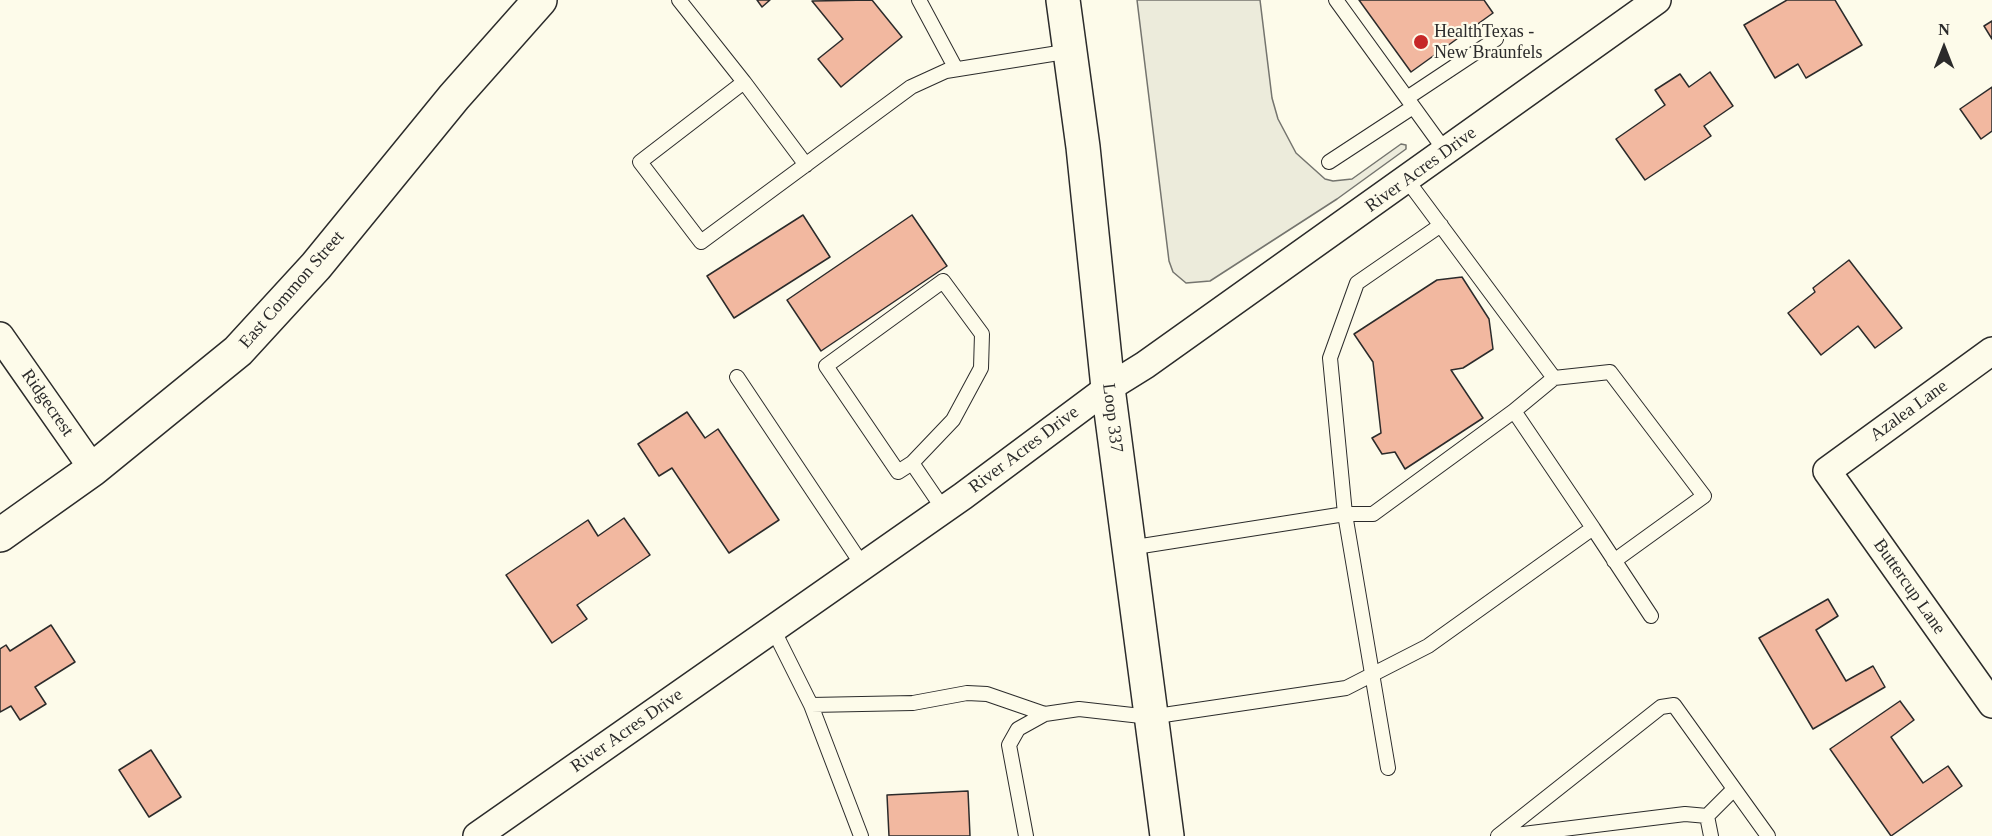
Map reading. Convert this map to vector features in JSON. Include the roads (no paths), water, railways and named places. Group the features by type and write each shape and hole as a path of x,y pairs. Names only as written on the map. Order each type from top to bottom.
{"main road":[{"name":"East Common Street","path":"0,535 93,469 238,351 315,266 454,98 540,0"},
{"name":"Loop 337","path":"1063,0 1071,51 1107,388 1167,836"}],"street":[{"name":"River Acres Drive","path":"477,836 944,510 1107,388 1145,365 1658,0"},
{"name":"Ridgecrest","path":"0,336 93,469"},
{"name":"Azalea Lane","path":"1827,471 1992,351"},
{"name":"Buttercup Lane","path":"1827,471 1992,704"}],"lane":[{"path":"679,0 806,165"},
{"path":"919,0 956,69"},
{"path":"1336,0 1446,152"},
{"path":"1329,162 1496,39"},
{"path":"744,82 640,162 701,242 911,87 946,71 1071,51"},
{"path":"1407,180 1554,378"},
{"path":"1389,768 1346,514 1330,358 1357,283 1441,225"},
{"path":"943,281 982,334 981,368 953,420 912,463 898,472 826,366 943,281"},
{"path":"1128,548 1346,514 1373,514 1514,411 1554,378 1610,372 1704,496 1614,561"},
{"path":"736,377 863,566"},
{"path":"1514,411 1651,616"},
{"path":"912,463 944,510"},
{"path":"1026,836 1009,745 1018,729 1046,714 1079,709 1150,717 1346,688 1428,646 1593,528"},
{"path":"773,629 811,705 861,836"},
{"path":"811,705 913,703 967,693 987,694 1046,714"},
{"path":"1498,836 1661,707 1674,705 1768,836"},
{"path":"1707,816 1734,789"},
{"path":"1507,836 1685,814 1707,816"},
{"path":"1707,816 1711,836"}],"place":[{"name":"HealthTexas - New Braunfels","path":"1421,42"}]}
